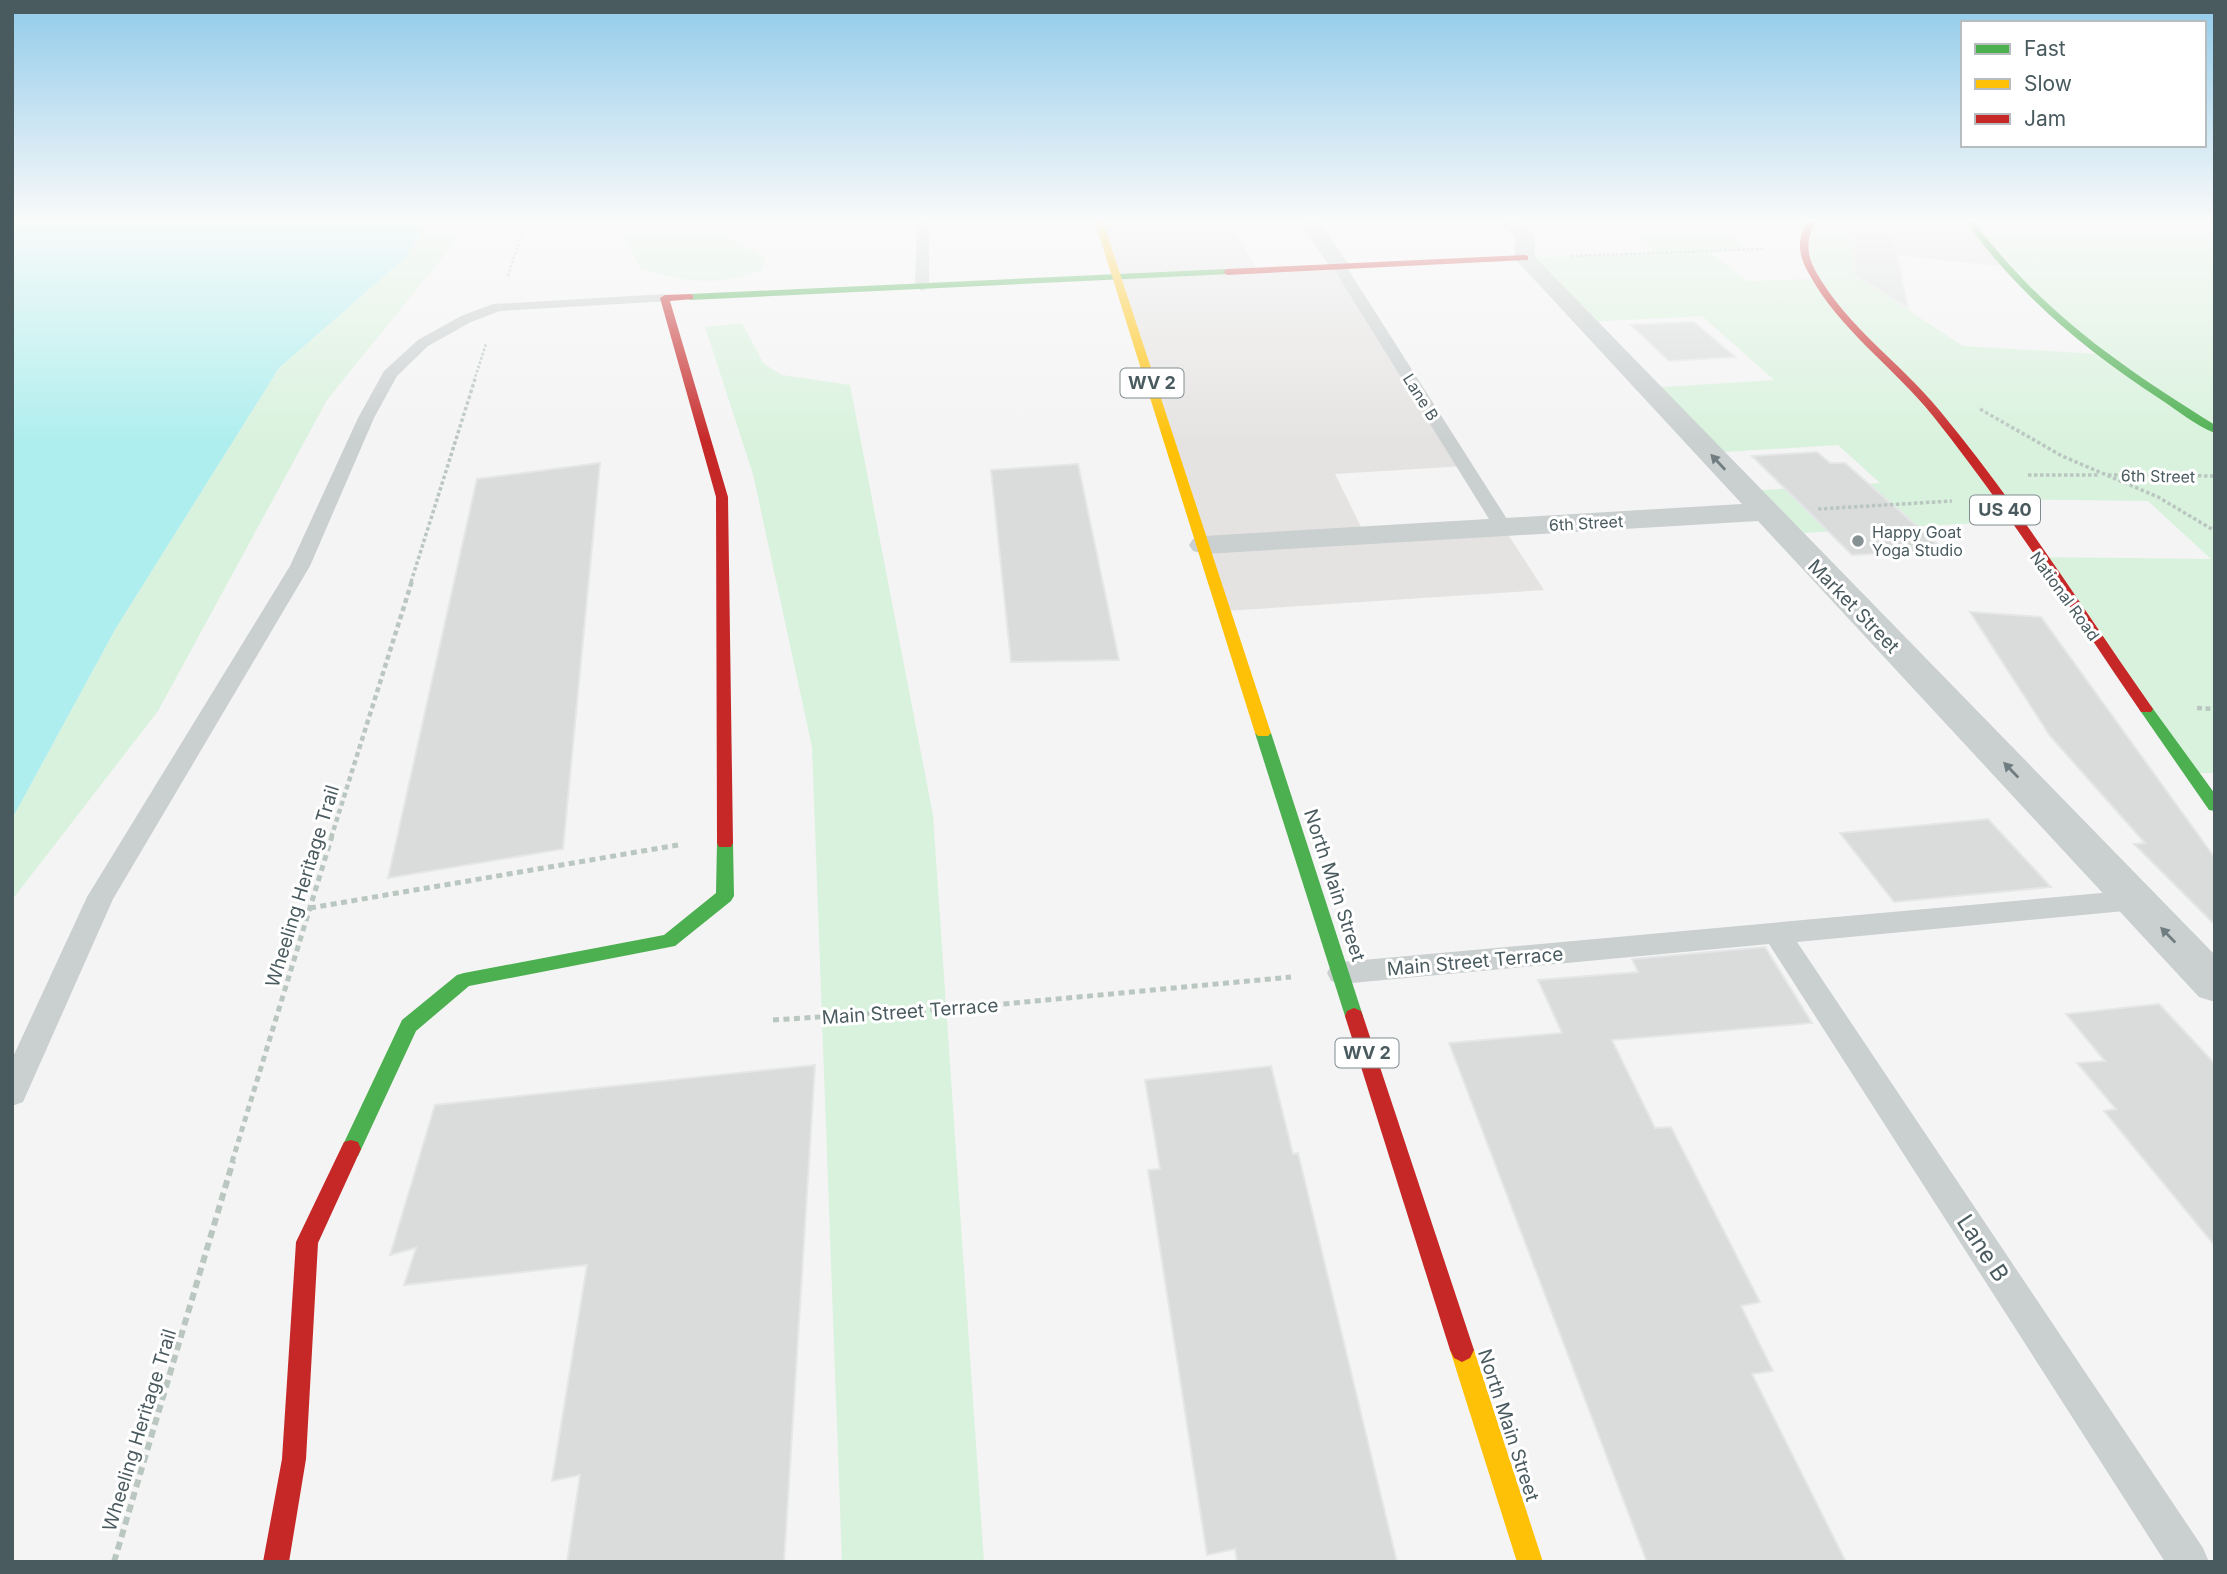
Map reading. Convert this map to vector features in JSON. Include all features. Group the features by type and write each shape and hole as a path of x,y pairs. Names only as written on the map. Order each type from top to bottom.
{"street":[{"path":"276,1562 294,1459 307,1241 409,1026 464,980 669,941 726,896 722,497 664,298 724,295"},
{"name":"North Main Street","path":"1124,295 1531,1562"},
{"name":"Market Street","path":"1560,295 2215,984"},
{"name":"National Road","path":"1827,295 1852,332 1927,404 2215,806"},
{"path":"2026,295 2050,318 2215,430"},
{"name":"6th Street","path":"1204,545 1765,512"}],"lane":[{"name":"Lane B","path":"1358,295 1503,527"},
{"path":"12,1093 100,897 300,566 366,418 390,374 423,343 466,319 498,307 664,298"},
{"name":"Main Street Terrace","path":"1341,973 2135,900"},
{"name":"Lane B","path":"1776,933 2189,1562"}],"path":[{"name":"Wheeling Heritage Trail","path":"114,1562 310,908 502,295"},
{"path":"1927,404 1962,405 1991,413 2027,437 2104,475 2158,497 2215,531"},
{"name":"6th Street","path":"2016,474 2215,476"},
{"path":"1765,512 1955,501"},
{"path":"310,908 725,837"},
{"name":"Main Street Terrace","path":"773,1020 972,1007 1341,973"}],"shaded area":[{"path":"1123,295 1358,295 1465,466 1335,474 1365,535 1503,527 1544,590 1225,611"}],"green space":[{"path":"362,295 412,295 327,400 158,711 12,900 12,819 116,628 279,368"},
{"path":"1560,295 1893,295 1896,302 1963,346 2098,354 2038,295 2215,295 2215,773 2192,773 2038,557 2211,559 2148,501 1997,499 2013,521 1786,534 1744,491 1880,483 1838,445 1709,453 1648,388 1774,380 1702,316 1585,322"},
{"path":"742,323 764,364 782,375 850,385 933,815 984,1562 842,1562 812,747 753,474 705,327"}],"water":[{"path":"12,295 362,295 279,368 116,628 12,819"}],"building":[{"path":"1888,295 1905,295 1908,308"},
{"path":"1694,322 1735,357 1669,361 1631,325"},
{"path":"1817,452 1830,463 1845,463 1944,550 1852,555 1752,456"},
{"path":"600,463 563,849 388,878 477,479"},
{"path":"1078,464 1119,660 1011,662 991,470"},
{"path":"1970,612 2041,617 2215,858 2215,925 2134,844 2145,843 2050,736"},
{"path":"1988,819 2051,887 1894,902 1840,833"},
{"path":"1765,947 1812,1023 1612,1040 1655,1128 1671,1127 1760,1302 1741,1306 1773,1371 1752,1374 1846,1562 1647,1562 1449,1043 1562,1033 1538,980 1638,972 1632,959"},
{"path":"2159,1004 2215,1064 2215,1246 2104,1111 2116,1109 2077,1063 2105,1061 2066,1014"},
{"path":"815,1065 784,1562 567,1562 580,1475 552,1481 587,1265 404,1285 416,1248 390,1255 435,1105"},
{"path":"1271,1066 1293,1154 1298,1153 1397,1562 1237,1562 1235,1549 1207,1555 1148,1170 1160,1169 1145,1080"}],"traffic: fast":[{"path":"690,297 723,295"},
{"path":"2032,295 2113,363 2215,430"},
{"path":"2146,709 2215,806"},
{"path":"1263,733 1354,1016"},
{"path":"351,1149 409,1026 464,980 669,941 725,896 725,843"}],"traffic: slow":[{"path":"1123,295 1263,733"},
{"path":"1462,1350 1530,1562"}],"traffic: jam":[{"path":"1826,295 1848,324 1937,414 2017,523 2146,709"},
{"path":"690,297 665,298 722,497 725,843"},
{"path":"1354,1016 1462,1350"},
{"path":"276,1562 294,1459 307,1242 351,1149"}],"place":[{"name":"Happy Goat Yoga Studio","path":"1858,541"}]}
